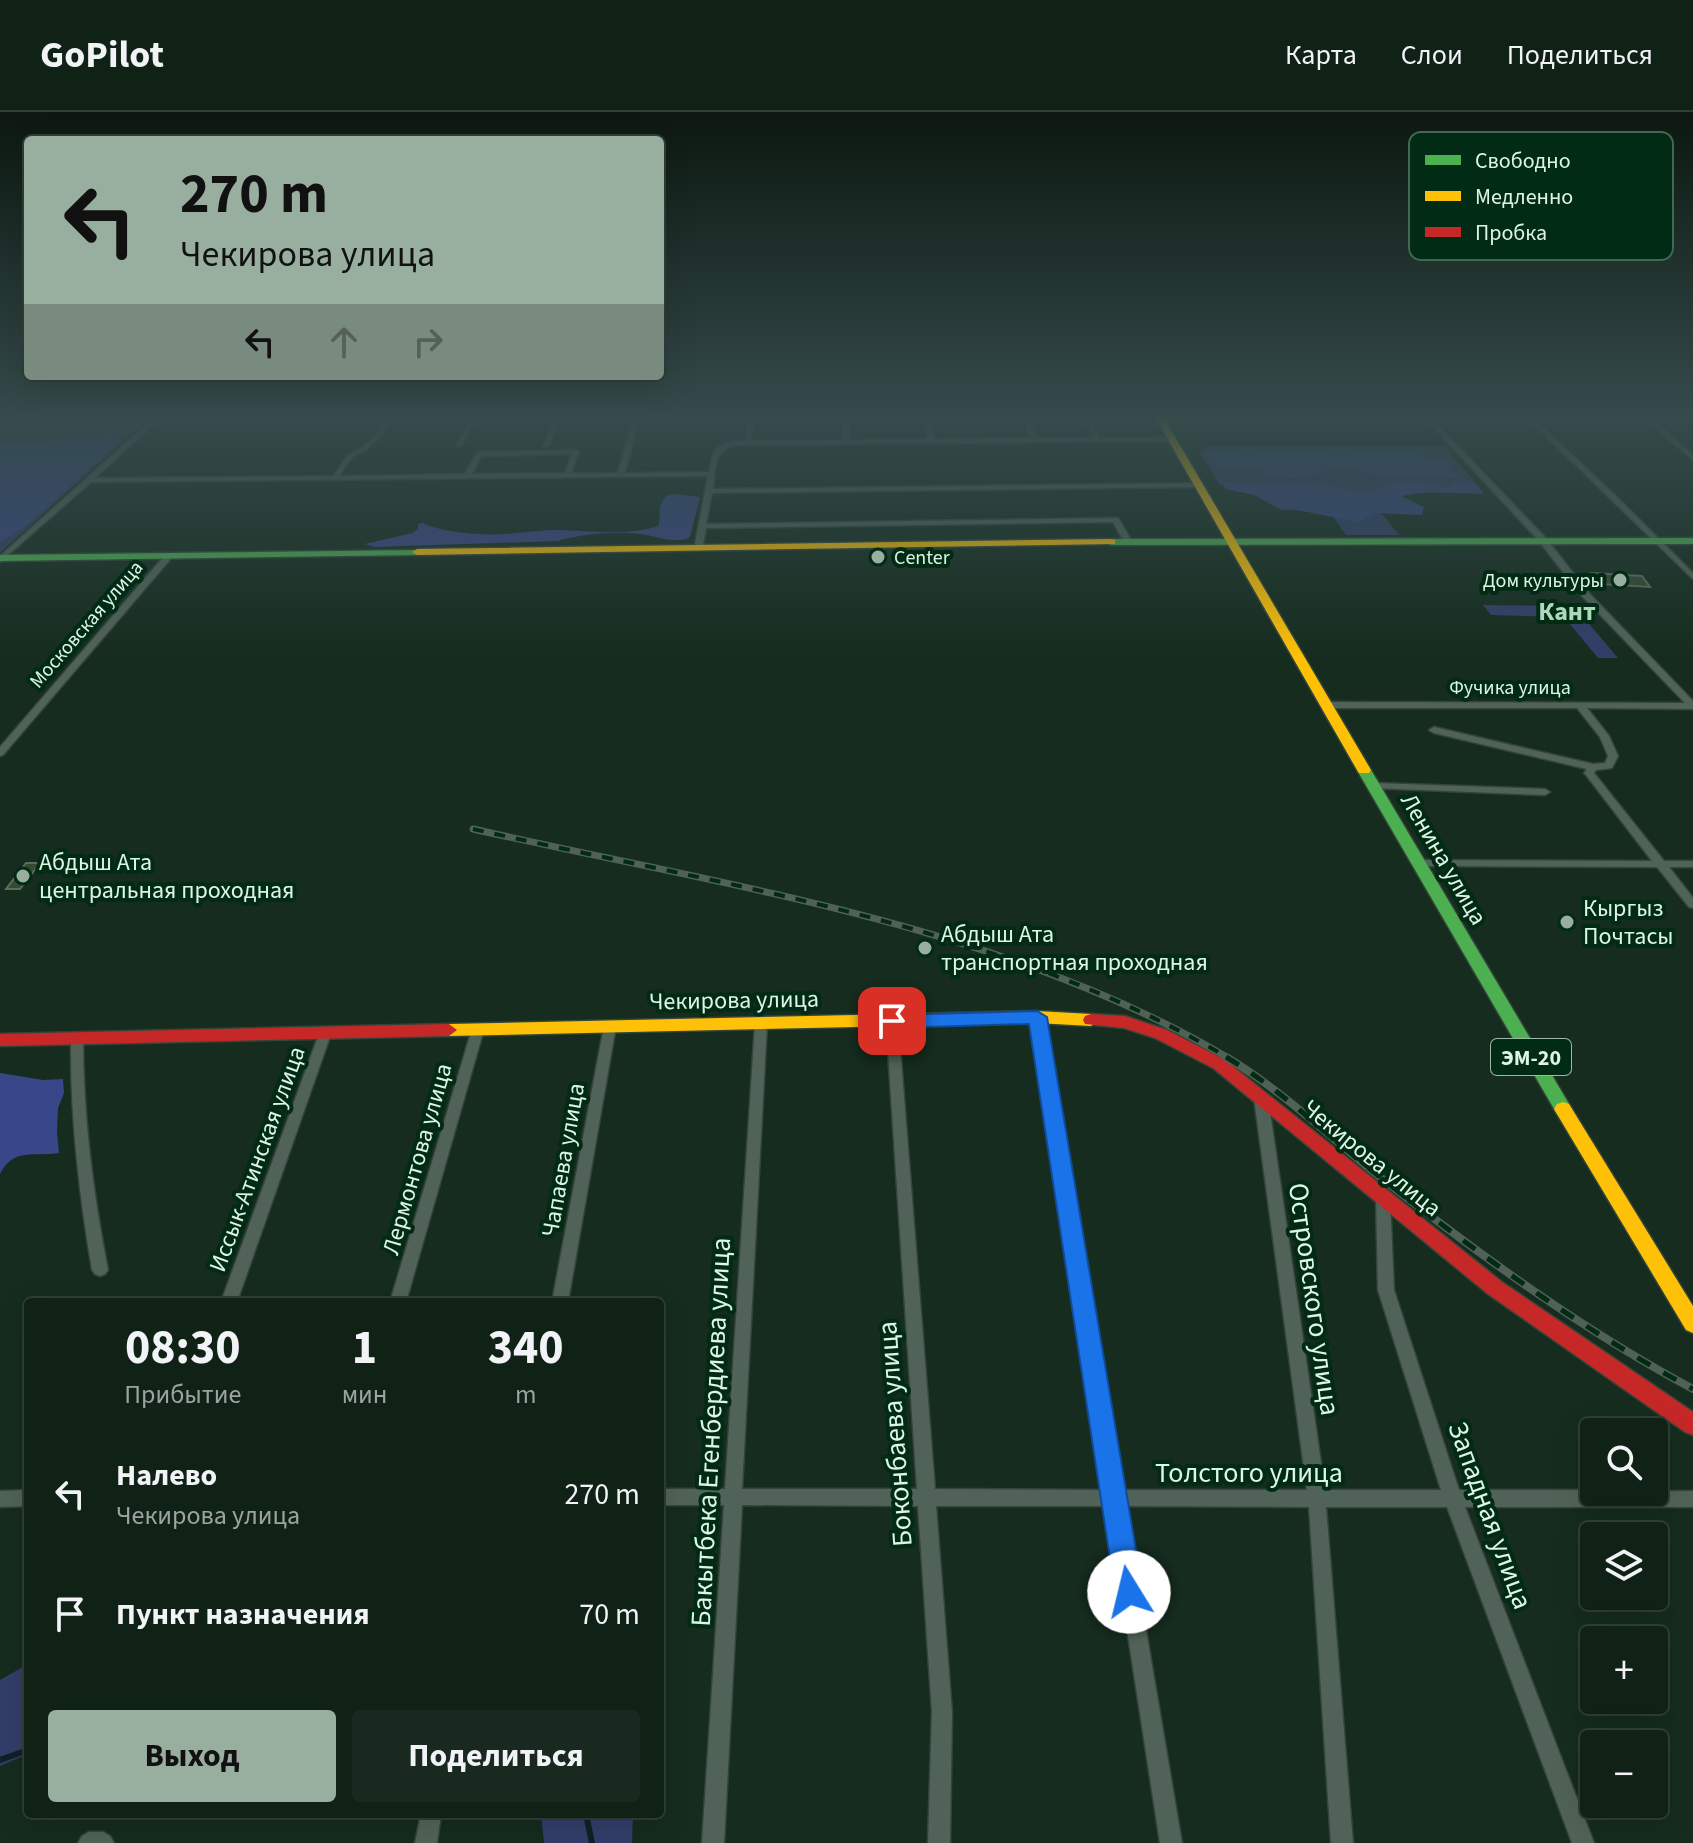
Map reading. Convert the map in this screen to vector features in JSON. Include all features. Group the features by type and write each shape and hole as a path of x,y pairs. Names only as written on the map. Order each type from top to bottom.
{"street":[{"path":"1,558 71,496"},
{"path":"698,549 707,496"},
{"name":"Ленина улица","path":"1206,496 1541,1073 1693,1324"},
{"path":"1501,496 1542,539 1584,593 1693,706"},
{"path":"1611,496 1693,577"},
{"path":"703,526 1115,520 1129,543"},
{"path":"1,558 1129,543 1542,539 1693,541"},
{"name":"Московская улица","path":"0,753 169,556"},
{"name":"Фучика улица","path":"1328,705 1693,706"},
{"path":"1434,730 1591,770 1609,766 1613,756 1604,736 1579,705"},
{"path":"1591,770 1693,905"},
{"path":"1375,786 1545,792"},
{"path":"1419,863 1693,864"},
{"path":"1037,1017 1171,1843"},
{"name":"Чекирова улица","path":"0,1040 1037,1017 1125,1022 1161,1034 1219,1064 1495,1288 1693,1425"},
{"name":"Боконбаева улица","path":"892,1021 942,1712 939,1843"},
{"name":"Бакытбека Егенбердиева улица","path":"713,1843 761,1024"},
{"name":"Чапаева улица","path":"561,1298 610,1026"},
{"name":"Лермонтова улица","path":"399,1298 478,1029"},
{"name":"Иссык-Атинская улица","path":"230,1298 326,1031"},
{"path":"77,1038 75,1085 80,1159 100,1270"},
{"name":"Островского улица","path":"1261,1098 1317,1498 1342,1843"},
{"name":"Западная улица","path":"1383,1198 1386,1290 1453,1499 1583,1843"},
{"name":"Толстого улица","path":"664,1497 1693,1499"},
{"path":"0,1499 24,1498"},
{"path":"426,1843 430,1818"}],"shaded area":[{"path":"0,496 63,496 0,553"},
{"path":"0,496 59,496 25,526 0,542"},
{"path":"666,496 700,497 690,537 673,540 641,534 610,533 558,541 375,547 365,544 412,533 418,529 418,524 423,523 449,531 486,534 553,530 636,531 659,525 660,506"},
{"path":"1255,496 1402,496 1424,507 1422,515 1376,513 1358,522 1272,505"},
{"path":"1259,496 1402,496 1378,509 1399,535 1346,535 1329,511 1280,510"},
{"path":"1483,605 1574,606 1618,658 1598,658 1564,617 1491,615"},
{"path":"0,1073 43,1080 63,1079 64,1093 58,1108 59,1153 18,1157 11,1160 0,1174"},
{"path":"24,1666 24,1756 0,1766 0,1680"},
{"path":"541,1818 633,1818 632,1843 544,1843"}],"building":[{"name":"Дом культуры","path":"1592,573 1642,576 1650,587 1599,584"},
{"name":"Абдыш Ата центральная проходная","path":"26,863 40,863 20,889 6,889"}],"waterway":[{"path":"0,1760 24,1751"},
{"path":"587,1818 592,1843"}],"railway":[{"path":"473,829 764,891 958,942 1052,975 1143,1013 1230,1059"},
{"path":"1226,1057 1286,1099 1380,1177 1493,1263 1611,1342 1693,1389"}],"traffic: fast":[{"path":"1111,542 1693,541"},
{"path":"0,558 417,552"},
{"path":"1364,770 1563,1109"}],"traffic: slow":[{"path":"1205,496 1364,770"},
{"path":"417,552 1111,542"},
{"path":"449,1030 1037,1017 1091,1020"},
{"path":"1563,1109 1693,1324"}],"traffic: jam":[{"path":"1091,1020 1125,1022 1161,1034 1219,1064 1495,1288 1693,1425"},
{"path":"0,1040 449,1030"}],"place":[{"name":"Center","path":"878,557"},
{"name":"Дом культуры","path":"1620,580"},
{"name":"Абдыш Ата центральная проходная","path":"23,876"},
{"name":"Кыргыз Почтасы","path":"1567,922"},
{"name":"Абдыш Ата транспортная проходная","path":"925,948"}],"district":[{"name":"Кант","path":"1567,611"}],"route":[{"path":"892,1021 1037,1017 1129,1592"}]}
